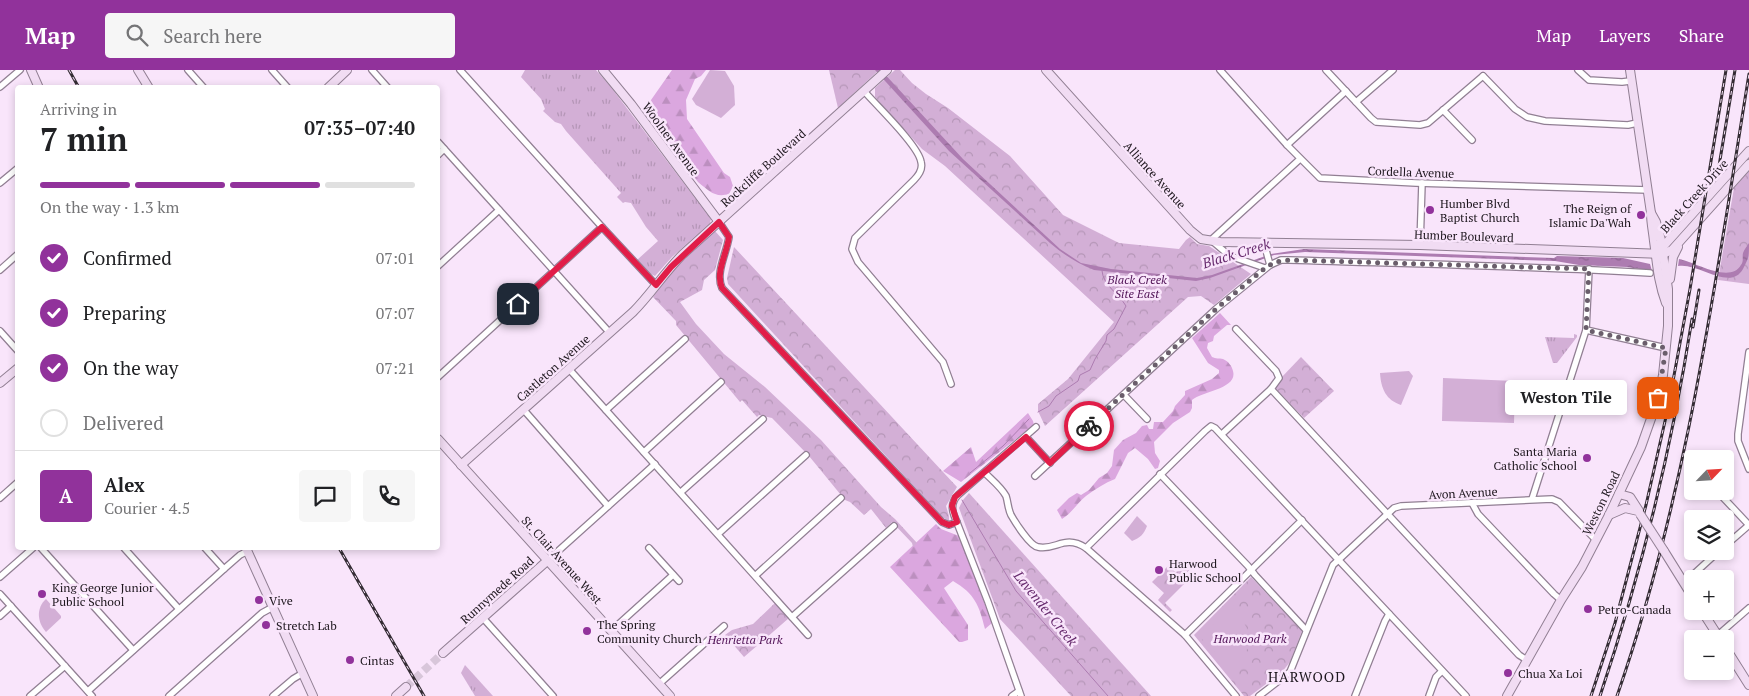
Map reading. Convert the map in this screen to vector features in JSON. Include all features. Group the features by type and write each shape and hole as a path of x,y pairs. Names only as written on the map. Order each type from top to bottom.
{"main road":[{"path":"31,70 38,85"},
{"path":"138,70 147,85"},
{"path":"331,85 347,70"},
{"name":"Woolner Avenue","path":"603,70 631,104 719,222"},
{"name":"Rockcliffe Boulevard","path":"656,285 676,261 888,70"},
{"name":"Alliance Avenue","path":"1046,70 1190,230 1201,239 1211,240"},
{"name":"Weston Road","path":"1508,696 1609,515 1648,428 1659,396 1668,326 1668,289 1651,222 1648,190 1630,81 1630,70"},
{"name":"Black Creek Drive","path":"1658,250 1672,250 1685,229 1749,151"},
{"name":"Black Creek Drive","path":"1685,229 1749,164"},
{"name":"Weston Road","path":"1651,213 1656,222 1660,287 1667,304"},
{"path":"1656,222 1661,230 1668,234 1685,229"},
{"path":"1668,289 1673,257 1685,229"},
{"name":"Humber Boulevard","path":"1211,240 1658,250"},
{"name":"Castleton Avenue","path":"461,465 646,298 656,285"},
{"path":"0,383 15,370"},
{"name":"St. Clair Avenue West","path":"440,441 670,696"},
{"path":"1619,494 1630,497 1684,583"},
{"path":"1609,515 1625,508 1639,512"},
{"path":"247,550 313,696"},
{"name":"Runnymede Road","path":"443,653 548,561"},
{"path":"1734,661 1749,685"},
{"path":"396,696 406,687"}],"street":[{"path":"0,87 20,70"},
{"path":"188,70 201,85"},
{"path":"272,70 285,85"},
{"path":"372,70 385,85"},
{"path":"460,70 656,285"},
{"name":"Cordella Avenue","path":"1220,70 1300,159 1316,174 1325,179 1648,190"},
{"path":"1326,70 1371,118 1381,123 1420,125 1428,123 1483,73 1520,113 1537,120 1628,125 1637,123"},
{"path":"1356,102 1393,70"},
{"path":"1578,70 1589,80 1630,81"},
{"path":"864,91 916,149 922,162 921,169 914,180 855,238 852,249 858,262 943,362 950,384"},
{"path":"1287,145 1346,91"},
{"path":"1443,110 1472,140"},
{"path":"440,144 609,332"},
{"path":"440,153 444,149"},
{"path":"1211,240 1300,159"},
{"path":"0,183 15,170"},
{"path":"1420,245 1422,183"},
{"path":"440,264 499,210"},
{"path":"719,222 729,237 720,276 722,288 942,522 949,525 957,522"},
{"path":"440,375 602,227"},
{"name":"Alliance Avenue","path":"1211,240 1230,256 1239,260 1265,265"},
{"path":"1264,242 1266,252 1265,265"},
{"path":"0,270 15,257"},
{"path":"1035,476 1265,265 1281,260 1290,260 1589,269 1650,273"},
{"path":"1532,499 1586,330 1589,269"},
{"path":"1222,434 1271,389 1279,378 1277,373 1236,329"},
{"path":"1586,330 1666,348"},
{"path":"0,331 15,347"},
{"path":"606,410 685,339"},
{"path":"1749,352 1738,434 1738,441 1747,459 1749,469"},
{"path":"569,369 808,635"},
{"path":"644,452 721,382"},
{"path":"1271,389 1519,656 1527,660"},
{"path":"1124,395 1146,419"},
{"path":"523,410 585,477 608,506"},
{"path":"681,492 762,419"},
{"path":"1086,548 1211,426 1222,434 1466,696"},
{"path":"1012,696 1020,693 988,602 952,510 953,500 1036,427"},
{"path":"1026,437 1050,463"},
{"path":"718,534 806,455"},
{"name":"Runnymede Road","path":"548,561 655,464"},
{"path":"986,472 1006,497 1011,515 1034,546 1045,547 1068,542 1080,544 1086,548 1185,635 1236,696"},
{"path":"1160,474 1306,630"},
{"path":"0,498 15,485"},
{"path":"756,575 841,498"},
{"name":"Avon Avenue","path":"1260,696 1290,672 1334,565 1397,506 1552,499 1559,502 1596,540"},
{"path":"1725,500 1749,525 1734,538"},
{"path":"1472,503 1484,520 1561,600"},
{"path":"1185,635 1302,520"},
{"path":"792,617 894,526"},
{"path":"649,548 679,581"},
{"path":"0,577 31,550"},
{"path":"43,550 133,650"},
{"path":"126,550 179,609"},
{"path":"207,550 224,569"},
{"path":"0,594 90,694 133,650 247,550"},
{"path":"1699,570 1710,560"},
{"path":"611,631 673,574"},
{"path":"0,616 11,606"},
{"path":"169,696 262,613 273,607"},
{"path":"1726,630 1749,609"},
{"path":"1355,696 1389,614"},
{"path":"483,618 553,696"},
{"path":"660,684 724,626"},
{"path":"30,696 65,666"},
{"path":"1429,696 1436,677 1442,671"},
{"path":"273,696 303,673"}],"green space":[{"path":"525,70 596,70 711,219 710,223 672,257 655,276 649,273 637,260 658,241 646,227 631,203 623,203 617,197 621,193 561,124 555,122 543,111 545,109 541,99 521,77"},
{"path":"672,70 706,70 695,79 686,100 687,119 724,173 730,177 733,186 729,194 716,194 698,182 644,110"},
{"path":"710,70 725,71 734,86 735,105 721,118 696,105 692,99"},
{"path":"829,70 879,70 838,108"},
{"name":"Black Creek Site East","path":"895,70 900,70 926,94 948,108 1010,156 1063,215 1119,243 1179,249 1190,237 1197,244 1209,246 1251,274 1214,305 1201,296 1188,297 1045,426 1038,411 1038,404 1068,379 1114,322 945,166 922,149 875,97 875,88"},
{"path":"1749,171 1749,284 1718,280 1734,188"},
{"path":"715,231 723,240 715,270 704,280 702,290 680,302 696,324 724,354 765,387 821,440 881,507 917,543 913,547 912,543 892,522 886,528 871,509 864,515 850,502 845,500 809,456 772,418 759,415 757,417 742,400 740,402 676,325 676,321 653,297 670,273"},
{"path":"734,247 957,487 946,506 949,521 942,517 728,284 727,278"},
{"path":"1220,313 1231,325 1227,325 1214,336 1213,341 1208,343 1207,348 1212,357 1223,359 1231,366 1233,377 1230,382 1192,400 1190,412 1173,423 1154,442 1155,453 1160,461 1158,468 1155,469 1148,459 1135,448 1128,453 1115,479 1100,486 1086,496 1062,519 1057,510 1077,493 1081,495 1089,490 1099,478 1107,473 1112,466 1114,450 1123,440 1136,433 1142,426 1147,425 1149,429 1153,429 1154,422 1163,422 1185,395 1185,391 1212,379 1219,373 1219,370 1208,363 1192,338"},
{"path":"1574,334 1577,337 1557,363 1553,363 1545,337 1574,338"},
{"path":"1301,357 1334,391 1304,418 1275,388 1280,379"},
{"path":"1409,371 1413,376 1401,405 1385,393 1380,373"},
{"path":"1443,378 1515,381 1514,423 1442,421"},
{"path":"1028,413 1034,425 961,482 943,471 971,447 976,462"},
{"path":"969,493 1151,696 1071,696 1000,619 959,508"},
{"path":"1137,516 1147,526 1137,539 1132,541 1124,533"},
{"path":"936,524 941,529 959,536 992,623 985,629 981,613 975,601 953,581 944,588 968,625 968,640 962,642 959,642 890,567"},
{"path":"1169,565 1175,572 1185,570 1188,565 1191,568 1186,574 1190,578 1165,603 1172,610 1170,612 1158,600 1164,593 1152,582"},
{"name":"Harwood Park","path":"1251,577 1302,631 1290,662 1282,672 1250,696 1244,696 1194,635"},
{"path":"46,599 61,618 46,632 39,620 39,611"},
{"name":"Henrietta Park","path":"775,603 789,618 744,657 725,635 732,630 753,624"},
{"path":"1233,605 1245,624 1248,632 1249,646 1232,671 1200,637"},
{"path":"465,665 493,696 475,696 461,673"}],"water":[{"path":"875,70 881,70 963,159 1060,249 1081,263 1111,269 1197,278 1212,275 1271,254 1304,249 1554,258 1557,256 1623,258 1650,264 1652,271 1627,267 1579,265 1555,261 1305,252 1274,255 1210,278 1196,281 1094,270 1082,265 1055,247 949,151"},
{"path":"1749,243 1748,257 1743,269 1737,275 1730,278 1713,275 1695,268 1678,266 1679,259 1721,272 1736,270 1742,264 1743,253"}],"waterway":[{"name":"Lavender Creek","path":"1038,412 1049,406 1056,396 1078,381 1080,375 1090,370 1106,341 1107,335 1114,329 1126,306 1105,281 1102,271"},
{"name":"Lavender Creek","path":"970,473 1003,446 1029,419"},
{"name":"Lavender Creek","path":"962,500 1016,591 1108,696"}],"tunnel":[{"path":"406,687 443,653"}],"railway":[{"path":"69,70 77,85"},
{"path":"1591,696 1615,623 1646,505 1668,408 1690,289 1726,70"},
{"path":"1719,166 1735,70"},
{"path":"1617,696 1641,620 1681,466 1711,310 1749,74"},
{"path":"1693,327 1699,290"},
{"path":"1600,696 1629,604 1654,510 1675,415 1692,319"},
{"path":"340,550 424,696"}],"way so far":[{"path":"1089,426 1216,309 1265,268 1281,260 1589,269 1586,330 1666,348 1658,398"}],"place":[{"name":"Humber Blvd Baptist Church","path":"1430,210"},
{"name":"The Reign of Islamic Da'Wah","path":"1641,215"},
{"name":"Weston Tile","path":"1658,398"},
{"name":"Santa Maria Catholic School","path":"1587,458"},
{"name":"Harwood Public School","path":"1159,570"},
{"name":"King George Junior Public School","path":"42,594"},
{"name":"Vive","path":"259,600"},
{"name":"Petro-Canada","path":"1588,609"},
{"name":"Stretch Lab","path":"266,625"},
{"name":"The Spring Community Church","path":"587,631"},
{"name":"Cintas","path":"350,660"},
{"name":"Chua Xa Loi","path":"1508,673"}],"district":[{"name":"HARWOOD","path":"1307,676"}],"route":[{"path":"518,304 602,227 656,285 682,255 719,222 729,237 720,276 722,288 942,522 949,525 957,522 952,510 955,497 1026,437 1050,463 1089,426"}],"water label":[{"name":"Black Creek","path":"1236,253"}]}
